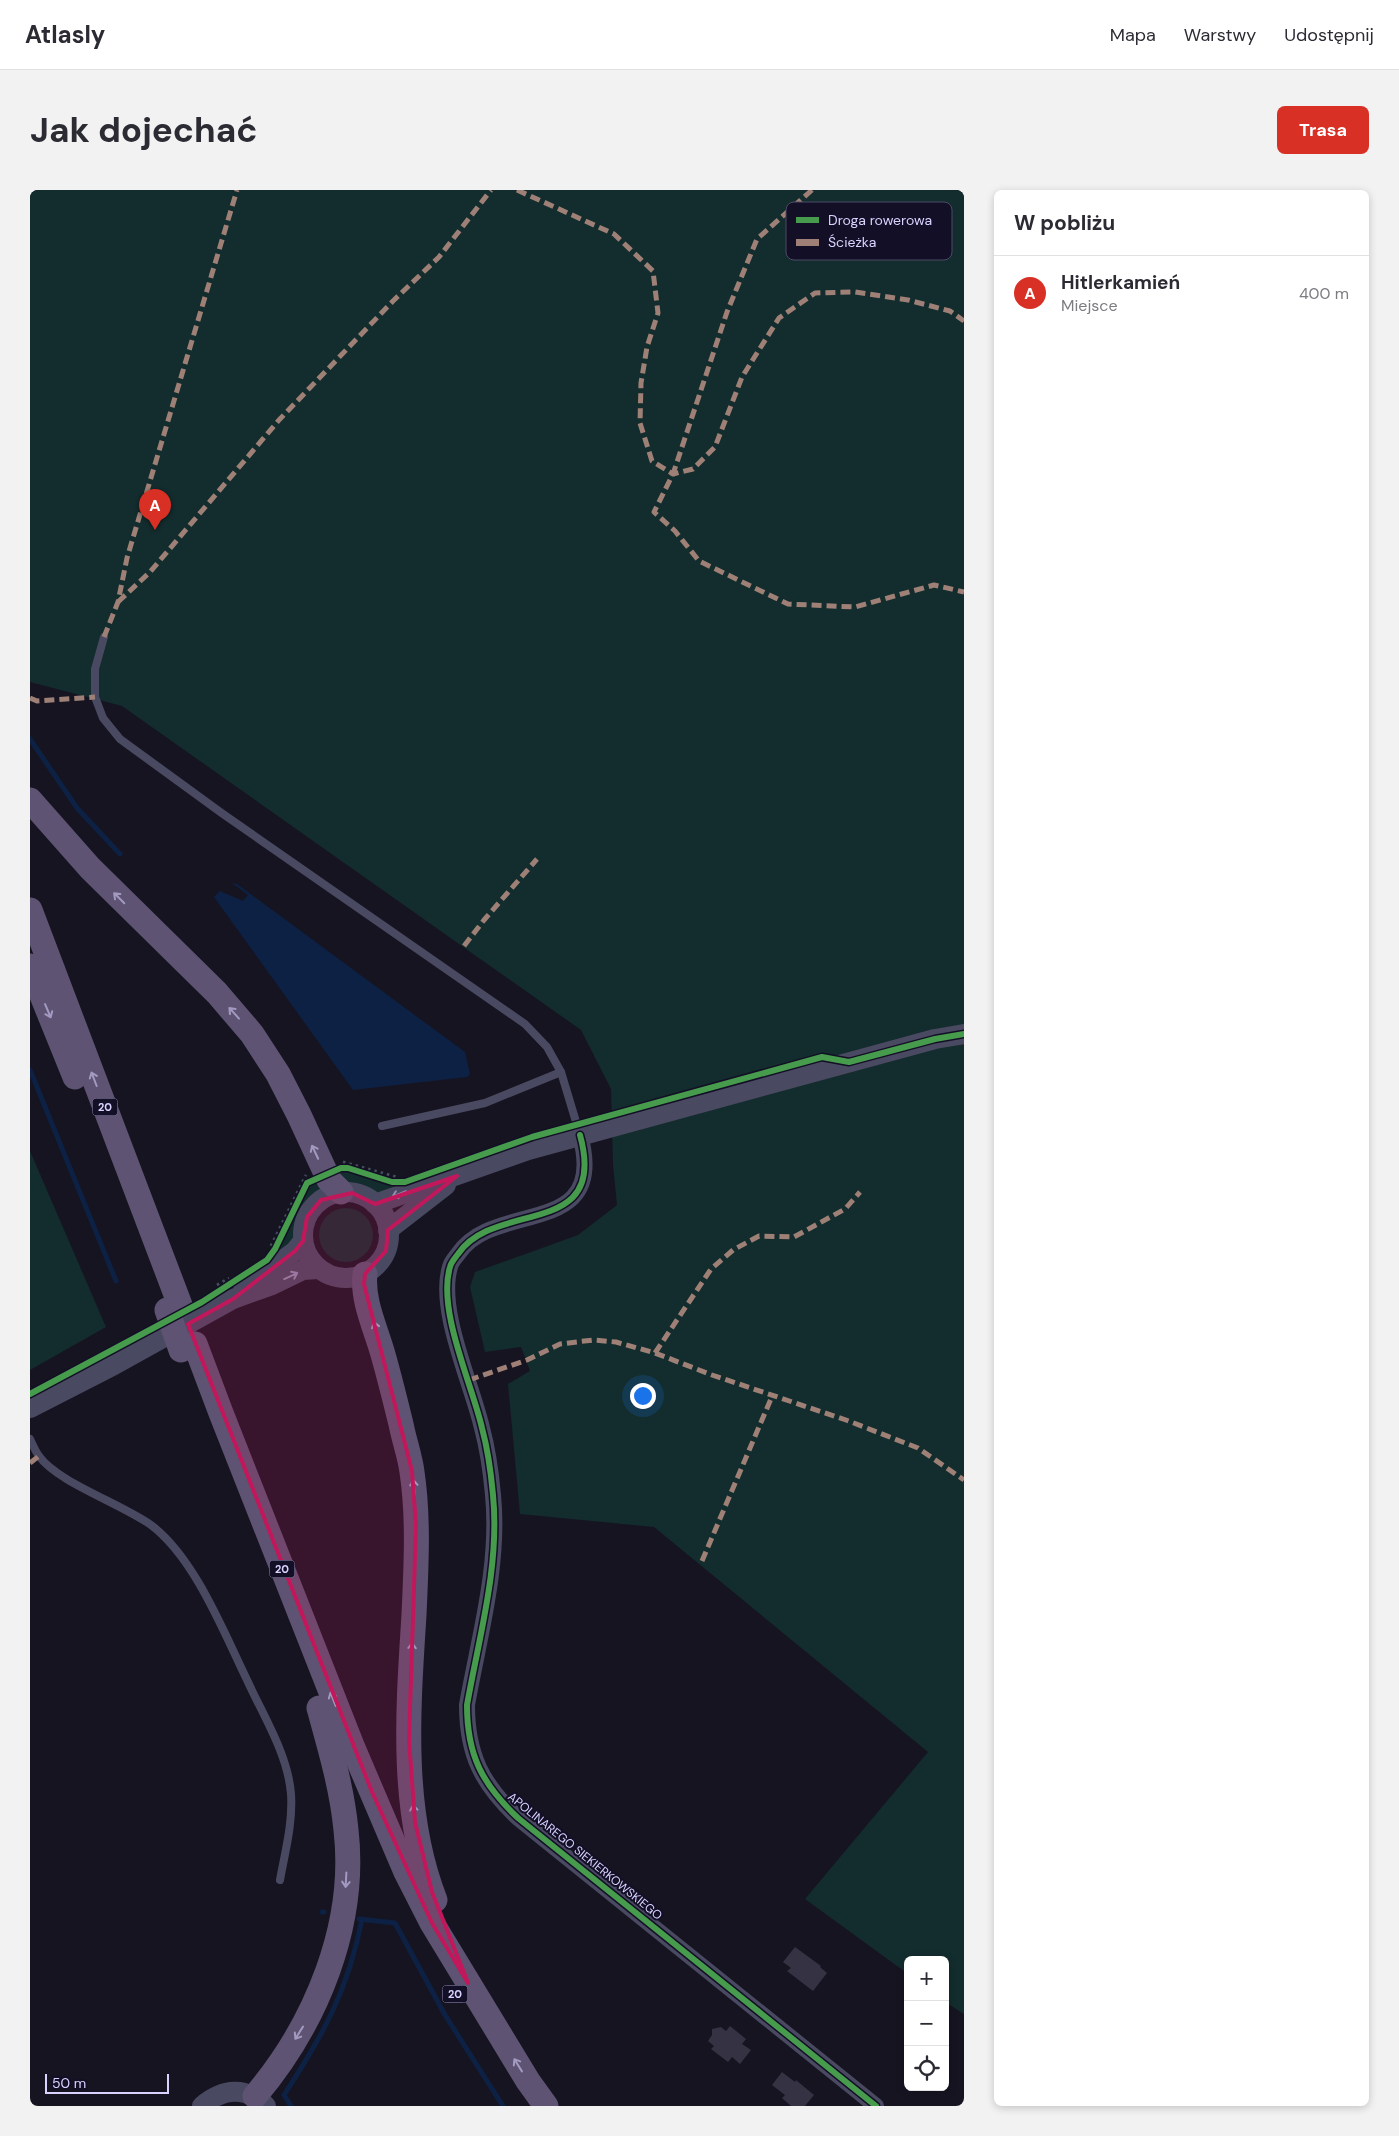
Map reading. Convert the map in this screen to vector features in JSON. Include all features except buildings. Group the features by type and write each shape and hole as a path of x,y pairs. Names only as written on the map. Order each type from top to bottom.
{"main road":[{"path":"30,800 90,868 212,988 252,1034 278,1074 299,1115 325,1174 330,1182 342,1192"},
{"name":"20","path":"30,910 319,1708 419,1928 473,2025 525,2106"},
{"name":"20","path":"30,966 133,1214 174,1307"},
{"path":"365,1274 364,1284 412,1471 416,1526 409,1740 415,1822 422,1860 432,1892 468,1983"},
{"name":"20","path":"188,1347 220,1414 352,1748 406,1872 432,1922 468,1983 546,2106"},
{"path":"260,2101 274,2072 303,2027 329,1969 346,1893 346,1831 337,1776 319,1708"}],"street":[{"path":"375,1204 508,1156 926,1042 964,1034"},
{"name":"APOLINAREGO SIEKIERKOWSKIEGO","path":"580,1136 586,1156 585,1172 579,1189 573,1196 550,1212 477,1235 463,1246 450,1265 447,1281 446,1298 450,1318 483,1429 493,1498 492,1562 467,1705 467,1725 471,1748 477,1766 491,1790 518,1818 876,2106"},
{"path":"388,1230 457,1176"},
{"path":"342,1192 362,1196 375,1204 386,1219 388,1230 388,1244 383,1258 373,1269 365,1274 345,1278 330,1275 318,1269 310,1259 302,1241 303,1227 313,1208 326,1197 342,1192"},
{"path":"30,1408 114,1365 227,1291 295,1251 302,1241"},
{"path":"227,1291 272,1285 303,1270 318,1269"},
{"path":"202,2106 220,2094 230,2092 260,2101"}],"lane":[{"path":"104,637 95,669 95,697 103,718 120,740 525,1024 547,1047 561,1072 580,1136"},
{"path":"382,1126 485,1102 561,1072"},
{"path":"30,1439 39,1456 46,1464 80,1486 138,1516 162,1535 183,1561 202,1590 267,1720 287,1773 291,1794 291,1814 280,1880"}],"path":[{"path":"271,1256 307,1183 344,1167 400,1183"}],"highlighted area":[{"path":"457,1176 388,1230 386,1251 365,1274 364,1284 412,1471 416,1526 409,1740 415,1822 432,1892 468,1983 432,1923 372,1792 188,1324 233,1299 295,1251 303,1241 307,1217 321,1200 352,1193 375,1204"}],"green space":[{"path":"30,190 964,190 964,2014 949,2005 949,1956 904,1956 904,1971 805,1899 928,1752 654,1527 520,1514 508,1384 530,1371 521,1347 485,1352 470,1287 475,1272 578,1235 617,1205 613,1165 611,1089 581,1030 122,706 30,682"},
{"path":"30,1151 106,1327 30,1370"},
{"path":"342,1170 404,1188 376,1195 349,1185 334,1173"},
{"path":"318,1180 322,1192 308,1203 300,1216 294,1238 273,1260 307,1188 312,1182"},
{"path":"341,1208 351,1208 361,1212 369,1220 373,1235 369,1250 361,1258 351,1262 341,1262 331,1258 323,1250 319,1240 319,1230 323,1220 331,1212"}],"water":[{"path":"232,883 237,884 465,1052 470,1074 467,1077 353,1090 214,897 220,891 243,901 248,895"}],"waterway":[{"path":"30,739 77,808 120,854"},
{"path":"30,1070 116,1281"},
{"path":"359,1919 395,1923 445,2015 503,2106"},
{"path":"291,2106 284,2095 311,2052 332,2012 349,1968 362,1919"}],"marked path":[{"path":"104,637 118,602 127,558 237,190"},
{"path":"118,602 150,572 279,420 393,301 439,257 491,190"},
{"path":"517,190 614,234 653,271 658,313 647,347 641,383 640,423 652,461 673,474 693,469 715,447 742,377 779,318 815,293 855,292 908,300 950,311 964,321"},
{"path":"799,202 812,190"},
{"path":"786,213 757,239 727,312 673,474 654,512 675,531 699,561 788,604 855,607 934,585 964,592"},
{"path":"30,698 37,701 95,697"},
{"path":"464,946 537,859"},
{"path":"655,1353 711,1269 733,1250 759,1236 794,1237 845,1209 860,1192"},
{"path":"469,1380 527,1360 560,1344 593,1340 616,1342 655,1353 712,1375 846,1420 918,1448 964,1480"},
{"path":"702,1561 773,1394"},
{"path":"30,1463 39,1456"}],"cycle path":[{"path":"30,1394 202,1302 267,1260 275,1249 307,1183 341,1168 348,1168 392,1182 405,1182 532,1137 822,1057 849,1062 935,1039 964,1034"},
{"path":"580,1135 585,1168 578,1190 564,1204 544,1213 497,1227 475,1237 452,1262 447,1284 448,1304 457,1347 486,1445 492,1487 494,1521 494,1548 491,1574 467,1705 470,1739 474,1754 486,1780 505,1805 518,1818 876,2106"}],"place":[{"name":"Hitlerkamień","path":"155,530"}]}
